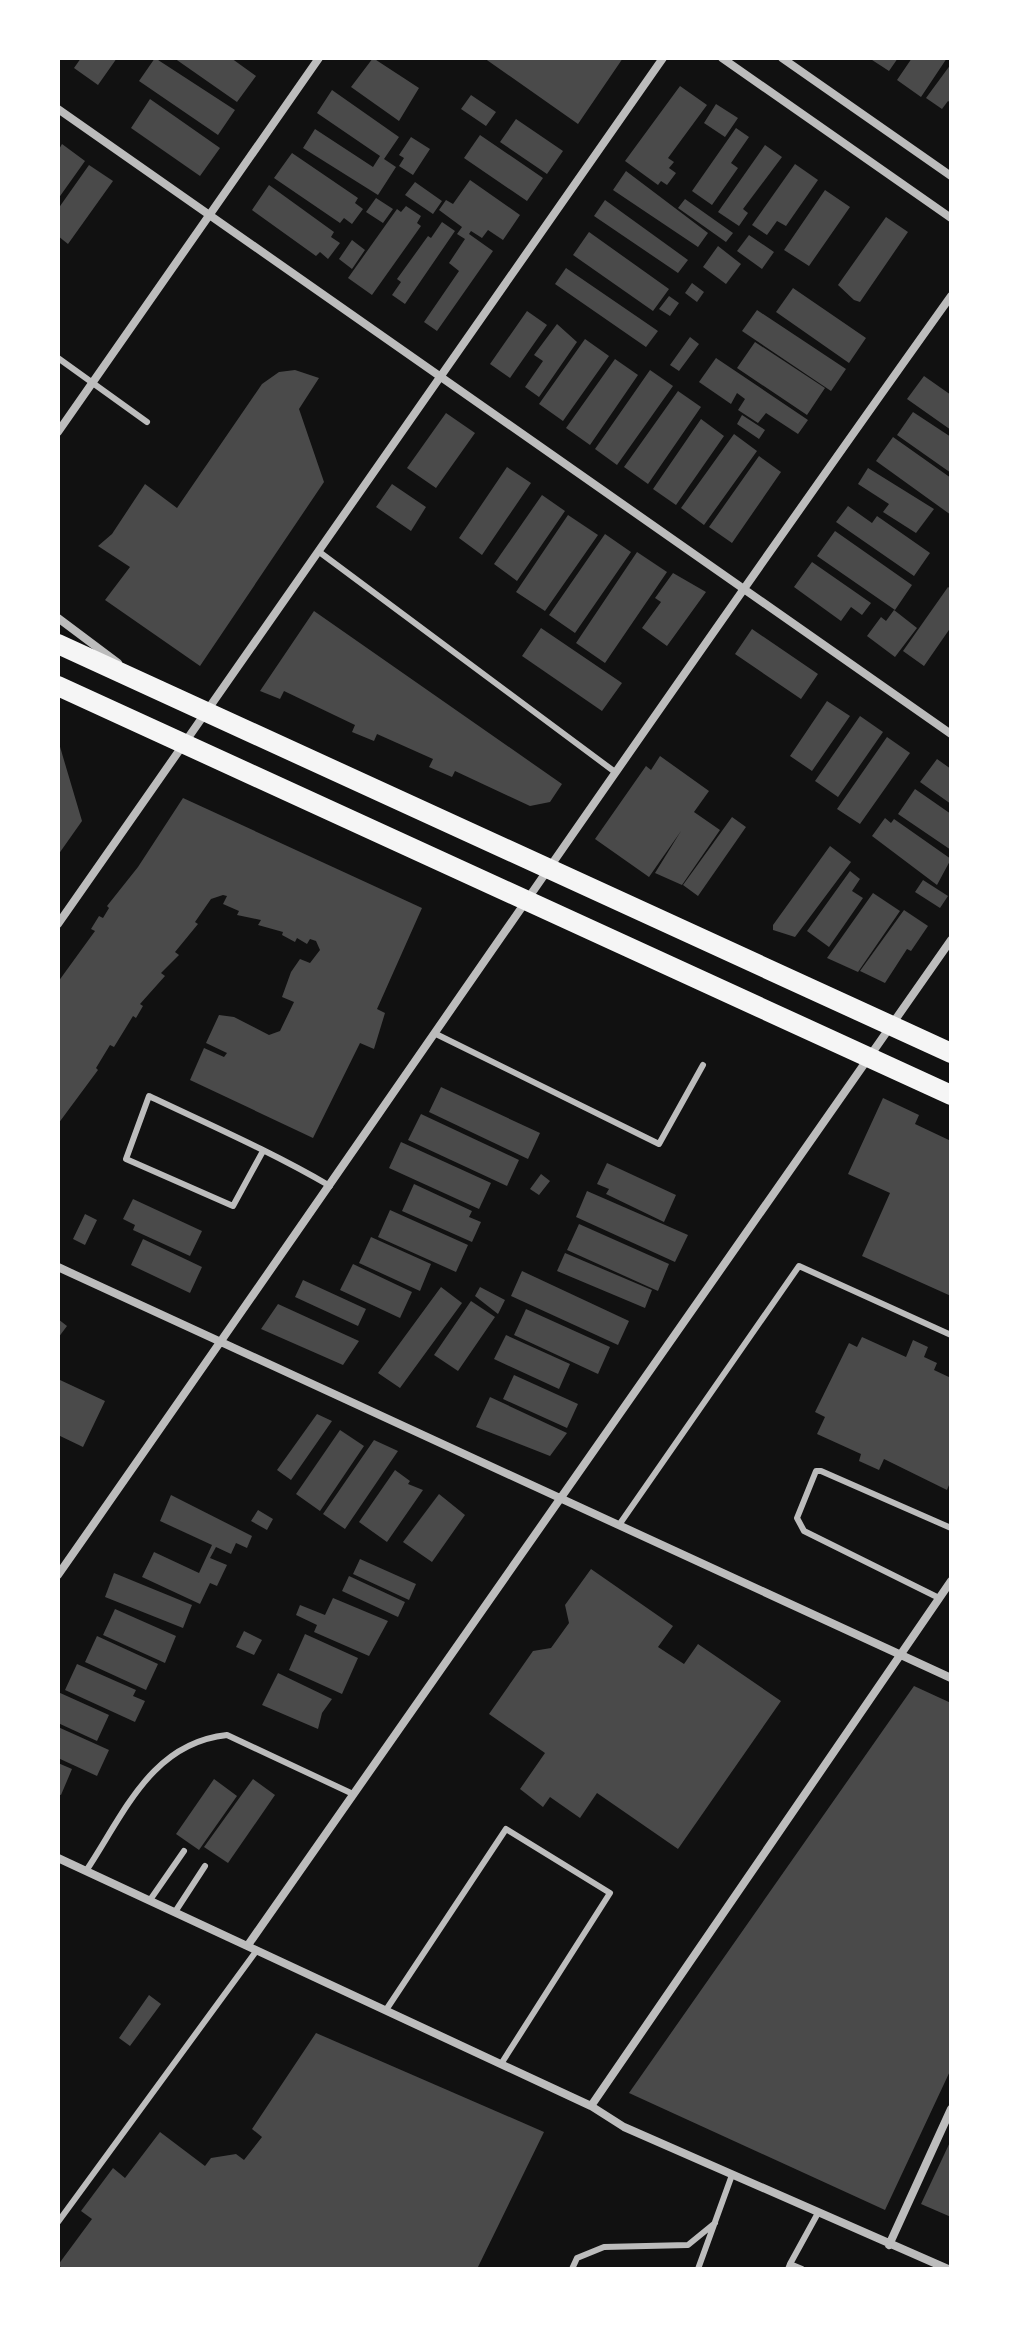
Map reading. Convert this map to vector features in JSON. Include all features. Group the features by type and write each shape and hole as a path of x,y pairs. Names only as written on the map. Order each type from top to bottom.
{"main road":[{"path":"58,644 951,1053"},
{"path":"58,686 951,1095"}],"street":[{"path":"58,432 319,58"},
{"path":"58,924 663,58"},
{"path":"722,58 951,218"},
{"path":"782,58 951,176"},
{"path":"58,109 951,734"},
{"path":"58,1575 744,587 951,296"},
{"path":"58,618 148,685"},
{"path":"248,1945 951,940"},
{"path":"58,1267 951,1678"},
{"path":"591,2106 951,1581"},
{"path":"58,1858 591,2106 624,2127 948,2269"},
{"path":"889,2245 951,2109"}],"lane":[{"path":"58,358 147,422"},
{"path":"318,551 615,772"},
{"path":"436,1034 659,1144 703,1065"},
{"path":"263,1151 233,1206 126,1159 149,1096 263,1151 330,1186"},
{"path":"619,1525 799,1266 951,1335"},
{"path":"939,1598 804,1531 797,1518 816,1471 821,1471 951,1528"},
{"path":"86,1871 154,1767 205,1737 227,1735 353,1794"},
{"path":"386,2010 506,1829 610,1893 501,2064"},
{"path":"150,1900 184,1851"},
{"path":"175,1912 205,1866"},
{"path":"58,2222 257,1950"},
{"path":"698,2269 732,2175"},
{"path":"802,2269 789,2266 818,2213"},
{"path":"572,2269 577,2258 604,2247 688,2245 715,2223"}],"building":[{"path":"81,58 117,58 98,85 74,68"},
{"path":"155,58 235,110 218,135 139,81"},
{"path":"174,58 231,58 256,76 237,102"},
{"path":"373,58 419,88 399,121 351,87"},
{"path":"484,58 623,58 578,124"},
{"path":"869,58 898,58 889,71"},
{"path":"912,58 947,58 921,97 897,80"},
{"path":"951,64 951,103 948,101 942,109 926,98"},
{"path":"680,86 707,105 668,158 674,162 669,168 676,173 667,185 661,181 658,185 625,161"},
{"path":"332,90 399,137 384,159 396,167 378,195 303,148 315,129 373,167 380,156 317,113"},
{"path":"471,95 496,112 486,126 461,109"},
{"path":"150,99 220,148 200,176 131,128"},
{"path":"716,104 738,118 725,137 704,123"},
{"path":"516,119 563,151 547,174 500,142"},
{"path":"736,128 749,137 731,163 738,168 712,205 692,191"},
{"path":"480,135 543,178 527,201 464,158"},
{"path":"411,137 430,149 413,175 399,166 404,158 399,155"},
{"path":"62,144 85,161 58,199 58,151"},
{"path":"765,145 782,157 743,209 748,213 739,226 718,212"},
{"path":"292,153 358,198 355,203 363,209 352,224 344,218 340,223 274,178"},
{"path":"795,164 818,180 786,226 777,221 767,235 752,225"},
{"path":"89,165 113,181 68,244 58,236 58,209"},
{"path":"626,171 708,233 698,247 613,190"},
{"path":"470,180 520,215 503,240 488,230 482,238 471,231 469,234 493,251 437,331 424,322 459,271 449,263 465,239 457,234 462,227 439,210 446,200 453,204"},
{"path":"415,182 442,201 433,214 405,195"},
{"path":"269,185 334,232 331,237 340,243 328,259 320,252 316,256 252,210"},
{"path":"825,190 850,207 809,266 784,250"},
{"path":"376,198 393,209 383,223 366,212"},
{"path":"685,199 733,233 726,242 678,208"},
{"path":"605,200 688,260 678,273 594,216"},
{"path":"406,206 421,216 417,223 421,226 372,295 348,278 397,209 401,212"},
{"path":"886,217 908,232 860,302 854,300 838,285"},
{"path":"442,222 455,231 405,304 392,295 401,282 397,279"},
{"path":"589,232 669,289 653,311 573,255"},
{"path":"749,235 774,252 762,269 737,251"},
{"path":"352,240 365,250 352,269 339,259"},
{"path":"718,246 741,264 726,284 703,267"},
{"path":"566,268 658,331 646,347 555,284"},
{"path":"692,283 704,292 697,302 685,293"},
{"path":"793,288 866,338 849,363 776,312"},
{"path":"669,296 679,303 670,316 659,309"},
{"path":"757,310 846,369 831,391 742,331"},
{"path":"527,311 547,325 510,378 490,364"},
{"path":"557,324 577,342 539,397 525,387 543,361 534,355"},
{"path":"690,337 699,344 679,371 670,365"},
{"path":"585,339 609,356 563,421 539,404"},
{"path":"755,342 825,388 807,415 737,368"},
{"path":"716,358 808,420 798,434 766,413 758,423 738,410 745,399 737,393 731,404 699,382"},
{"path":"615,359 638,375 590,445 566,428"},
{"path":"295,370 319,378 299,409 324,482 200,666 105,600 130,567 98,546 112,534 145,484 177,508 262,384 279,372"},
{"path":"650,370 673,386 617,465 595,449"},
{"path":"924,376 951,395 951,430 907,399"},
{"path":"678,391 701,407 648,484 624,467"},
{"path":"913,412 951,437 951,473 897,435"},
{"path":"446,413 475,433 436,488 407,468"},
{"path":"742,415 765,430 759,439 737,424"},
{"path":"701,419 724,436 676,505 653,489"},
{"path":"734,434 757,451 704,525 681,508"},
{"path":"893,437 951,478 951,515 876,461"},
{"path":"759,456 781,472 732,543 709,527"},
{"path":"507,467 531,483 482,555 459,538"},
{"path":"868,468 934,509 916,533 883,512 889,504 858,484"},
{"path":"392,484 426,507 411,531 376,507"},
{"path":"542,495 565,511 517,581 494,564"},
{"path":"848,506 872,523 877,516 930,553 914,576 836,522"},
{"path":"568,515 598,535 545,611 516,592"},
{"path":"835,531 912,585 895,610 817,556"},
{"path":"605,534 631,552 575,633 549,615"},
{"path":"637,552 667,572 605,663 576,643"},
{"path":"812,562 871,603 862,615 851,607 841,621 794,587"},
{"path":"673,573 706,592 667,646 642,628 661,602 655,598"},
{"path":"948,587 951,589 951,627 924,666 903,651"},
{"path":"894,610 917,628 895,657 867,636 881,617 886,621"},
{"path":"314,611 562,784 550,802 530,806 455,771 452,777 429,767 433,759 377,734 374,741 352,732 355,725 284,691 280,699 260,691"},
{"path":"541,628 622,683 602,711 522,656"},
{"path":"752,629 818,674 801,699 735,654"},
{"path":"827,701 850,716 812,771 790,756"},
{"path":"860,716 883,732 838,797 815,781"},
{"path":"887,737 910,753 860,824 837,809"},
{"path":"58,740 82,821 58,855"},
{"path":"660,756 709,791 694,812 720,830 682,885 655,873 681,831 649,877 595,839 646,766 651,770"},
{"path":"937,759 951,769 951,804 920,782"},
{"path":"915,789 951,814 951,850 898,814"},
{"path":"183,798 422,908 377,1009 385,1013 374,1049 360,1043 313,1138 190,1080 204,1048 224,1057 227,1053 206,1043 219,1015 234,1017 269,1035 280,1031 294,1002 282,997 291,972 300,959 310,963 320,950 316,941 310,939 307,944 297,938 295,942 282,935 283,932 258,925 261,920 237,915 239,911 223,904 227,896 223,895 211,899 195,922 198,924 175,952 179,955 161,973 165,976 140,1004 143,1006 136,1018 133,1016 114,1047 110,1045 96,1068 98,1070 58,1124 58,982 95,931 91,929 99,916 103,918 109,908 107,906 138,867"},
{"path":"732,817 746,827 698,896 683,885"},
{"path":"885,818 891,823 894,819 951,859 937,885 872,836"},
{"path":"830,846 851,862 795,937 773,930 773,925"},
{"path":"850,871 860,879 852,891 863,898 829,947 807,931"},
{"path":"923,880 948,896 940,908 915,892"},
{"path":"873,893 900,911 858,972 827,958"},
{"path":"904,910 928,926 911,951 907,949 885,983 860,971"},
{"path":"441,1087 540,1133 528,1159 429,1112"},
{"path":"883,1098 919,1115 915,1124 951,1141 951,1296 862,1256 890,1193 848,1174"},
{"path":"421,1114 519,1160 507,1186 408,1140"},
{"path":"401,1142 491,1183 479,1209 389,1168"},
{"path":"607,1163 676,1195 664,1222 606,1194 609,1189 597,1184"},
{"path":"541,1174 550,1181 539,1195 530,1189"},
{"path":"414,1184 472,1211 469,1217 481,1222 472,1242 402,1211"},
{"path":"587,1191 688,1235 675,1262 576,1217"},
{"path":"133,1199 202,1231 190,1256 133,1230 135,1225 123,1219"},
{"path":"390,1210 468,1245 456,1272 378,1237"},
{"path":"85,1214 97,1220 85,1245 73,1239"},
{"path":"579,1224 669,1264 658,1291 567,1250"},
{"path":"371,1237 431,1264 420,1291 359,1263"},
{"path":"143,1239 202,1267 190,1293 131,1265"},
{"path":"565,1253 652,1290 645,1308 557,1271"},
{"path":"353,1264 412,1292 400,1318 340,1290"},
{"path":"522,1271 629,1321 618,1345 511,1296"},
{"path":"303,1280 366,1309 358,1326 295,1297"},
{"path":"441,1287 462,1303 400,1388 378,1373"},
{"path":"480,1287 505,1300 498,1314 475,1296"},
{"path":"471,1301 495,1317 458,1371 434,1355"},
{"path":"278,1304 359,1341 343,1365 261,1329"},
{"path":"526,1309 610,1347 598,1374 514,1335"},
{"path":"58,1319 67,1326 58,1338"},
{"path":"506,1335 570,1364 559,1389 494,1359"},
{"path":"862,1337 906,1357 913,1340 928,1347 924,1357 937,1363 934,1370 951,1378 951,1480 947,1490 884,1459 879,1470 859,1461 861,1454 817,1434 825,1417 815,1412 849,1343 857,1347"},
{"path":"514,1375 578,1404 567,1428 503,1399"},
{"path":"60,1380 105,1401 83,1447 58,1435"},
{"path":"490,1397 567,1433 550,1456 476,1427"},
{"path":"317,1414 332,1421 291,1480 277,1470"},
{"path":"340,1430 364,1446 320,1511 296,1494"},
{"path":"374,1440 398,1451 345,1529 323,1514"},
{"path":"395,1470 410,1481 408,1484 423,1490 387,1542 359,1522"},
{"path":"439,1494 465,1515 432,1562 403,1542"},
{"path":"171,1495 252,1536 247,1548 236,1543 231,1554 216,1547 210,1558 227,1565 217,1586 210,1583 200,1604 142,1577 154,1552 199,1573 212,1545 160,1521"},
{"path":"258,1510 273,1519 267,1530 251,1521"},
{"path":"360,1559 416,1584 409,1600 353,1574"},
{"path":"591,1569 673,1626 658,1647 684,1664 698,1644 781,1701 678,1849 597,1793 580,1818 550,1797 543,1807 520,1789 545,1753 489,1714 533,1651 551,1648 569,1623 565,1605"},
{"path":"114,1573 192,1605 183,1628 105,1597"},
{"path":"349,1576 405,1602 398,1617 342,1591"},
{"path":"333,1598 388,1621 369,1656 314,1632 317,1625 296,1615 300,1605 325,1615"},
{"path":"115,1609 176,1636 165,1663 103,1635"},
{"path":"244,1631 262,1640 254,1655 236,1647"},
{"path":"305,1634 358,1658 342,1694 289,1670"},
{"path":"97,1636 158,1664 146,1690 85,1662"},
{"path":"77,1664 136,1690 133,1696 145,1701 135,1722 65,1690"},
{"path":"278,1673 332,1699 322,1713 318,1729 262,1705"},
{"path":"914,1686 951,1703 951,2069 885,2210 629,2093"},
{"path":"58,1692 109,1715 97,1741 58,1723"},
{"path":"58,1727 109,1750 97,1776 58,1758"},
{"path":"58,1763 72,1769 61,1795 58,1794"},
{"path":"214,1779 237,1796 199,1850 176,1834"},
{"path":"253,1779 275,1795 228,1863 204,1847"},
{"path":"149,1995 161,2004 130,2046 119,2038"},
{"path":"316,2033 544,2132 477,2269 64,2269 58,2265 92,2219 81,2211 113,2168 125,2178 160,2132 205,2166 211,2158 236,2154 244,2160 262,2137 252,2129"},
{"path":"951,2140 951,2217 921,2204"}]}
